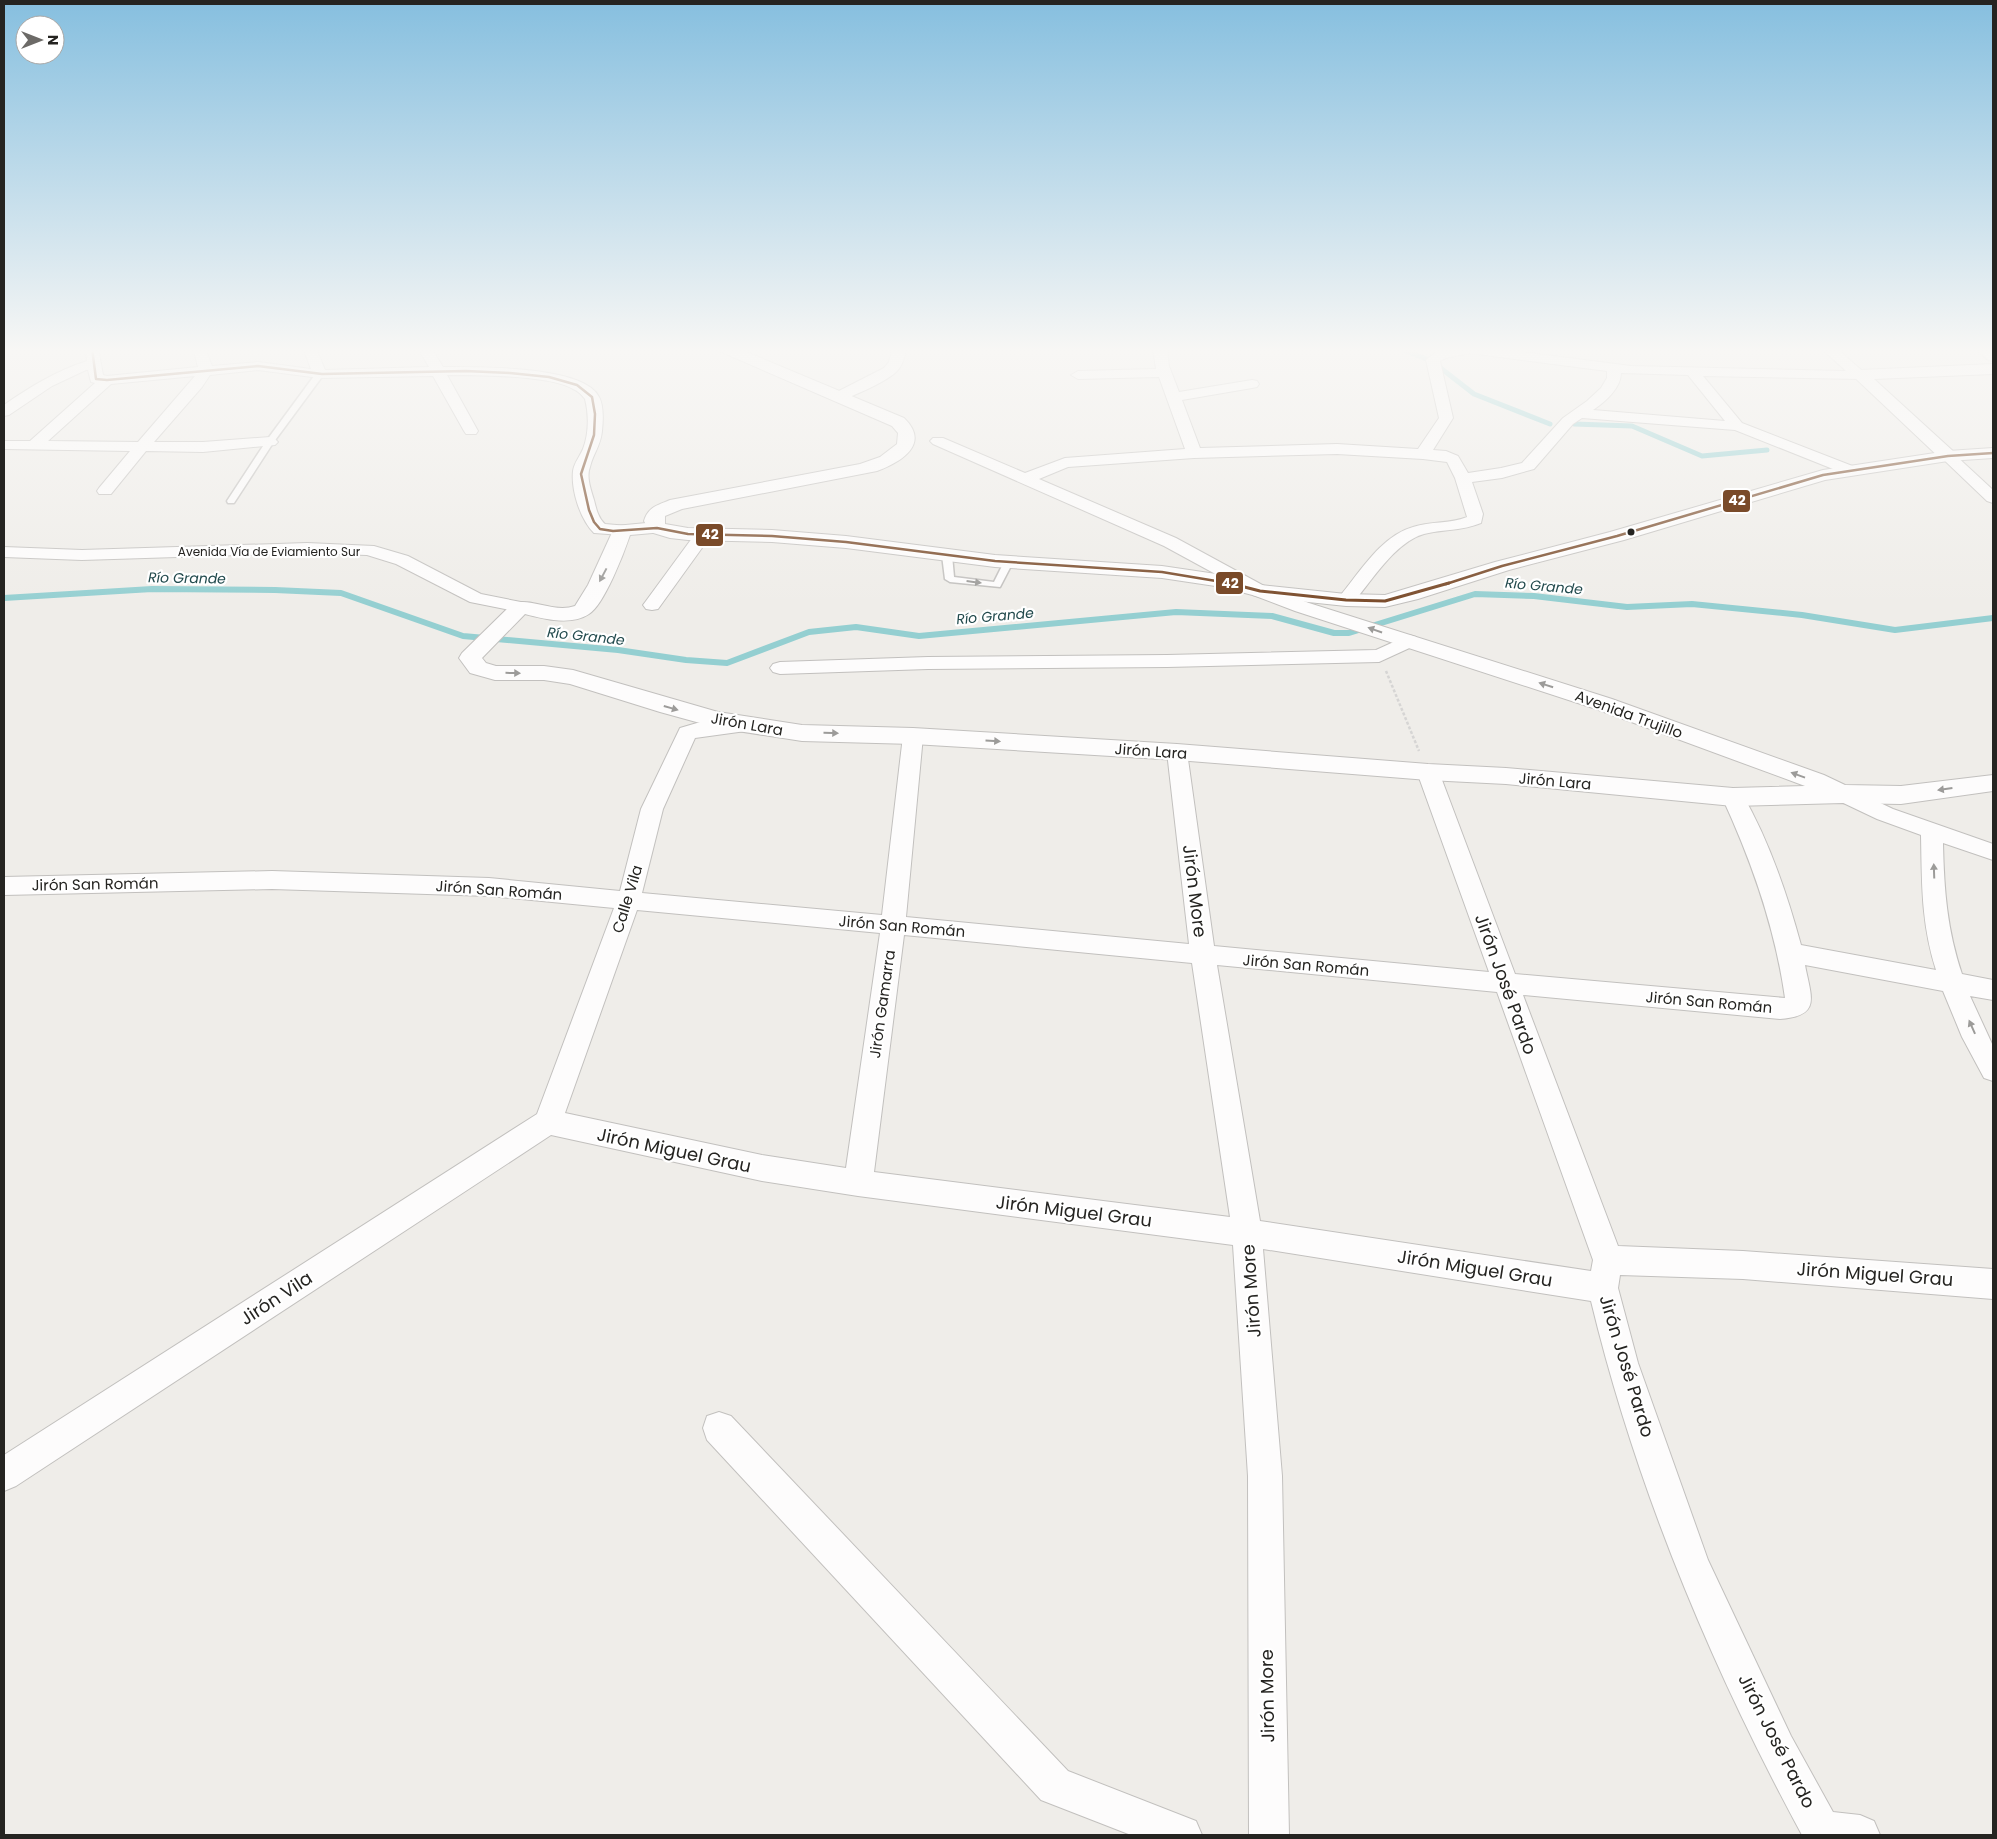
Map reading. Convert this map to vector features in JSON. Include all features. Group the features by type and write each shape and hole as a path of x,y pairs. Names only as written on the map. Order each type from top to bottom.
{"main road":[{"path":"657,528 654,521 656,513 663,508 856,470 885,461 905,446 908,440 907,434"},
{"path":"1924,434 1948,456"},
{"path":"1347,611 1411,595 1502,566 1617,536 1823,475 1948,456 1993,453"},
{"name":"Avenida Trujillo","path":"622,530 657,528 670,532 772,536 846,542 1008,562 1162,572 1223,581 1347,611 1405,640 1604,704 1815,780 1843,794"},
{"name":"Avenida Vía de Eviamiento Sur","path":"516,612 554,614 582,610 608,566 622,530"},
{"name":"Jirón Lara","path":"516,612 470,658 478,668 495,673 544,673 573,677 668,707 718,720 802,733 913,736 1177,752 1428,772 1506,776 1733,797 1900,794 1993,783"}],"street":[{"path":"34,445 47,434"},
{"path":"105,491 153,434"},
{"path":"594,434 593,443 580,472 593,521 600,529 622,530"},
{"path":"1187,434 1194,454"},
{"path":"1423,454 1436,434"},
{"path":"1463,478 1502,473 1528,466 1557,434"},
{"path":"1757,434 1849,470"},
{"path":"938,441 1170,542 1260,591"},
{"path":"4,445 203,447 270,442"},
{"path":"1025,479 1065,463 1194,454 1337,449 1423,454 1446,456 1453,459 1463,478 1475,519 1458,526 1432,527 1411,533 1392,547 1347,611"},
{"path":"1948,456 1993,498"},
{"path":"652,605 704,534"},
{"name":"Avenida Vía de Eviamiento Sur","path":"4,552 82,555 307,548 368,550 402,560 476,598 516,612"},
{"path":"780,668 928,663 1167,661 1379,656 1405,640"},
{"name":"Calle Vila","path":"548,1122 628,900 652,809 687,734 696,730 746,725"},
{"name":"Jirón Gamarra","path":"858,1183 893,925 913,736"},
{"name":"Jirón More","path":"1177,752 1203,955 1247,1233 1265,1476 1269,1835"},
{"name":"Jirón José Pardo","path":"1428,772 1506,984 1605,1274 1622,1363 1692,1566 1777,1750 1836,1834"},
{"name":"Avenida Trujillo","path":"1843,794 1885,814 1993,852"},
{"path":"1733,797 1760,854 1776,897 1790,953 1993,990"},
{"path":"1932,830 1936,921 1953,983 1993,1070"},
{"name":"Jirón San Román","path":"4,886 79,886 186,881 360,882 489,887 1780,1009 1792,1008 1799,1004 1790,953"},
{"name":"Jirón Miguel Grau","path":"548,1122 762,1168 858,1183 1247,1233 1605,1274 1744,1265 1993,1284"},
{"name":"Jirón Vila","path":"4,1474 548,1122"},
{"path":"719,1428 1055,1786 1182,1835"}],"lane":[{"path":"230,501 276,434"}],"path":[{"path":"1379,656 1428,772"}],"waterway":[{"path":"1650,434 1702,456 1767,450"},
{"name":"Río Grande","path":"4,598 152,589 275,590 341,593 463,636 618,650 686,660 727,663 809,632 856,627 919,636 1176,612 1272,616 1334,633 1349,633 1475,594 1534,596 1627,607 1692,604 1802,615 1895,630 1993,618"}],"transit line":[{"name":"42","path":"594,434 591,448 581,469 581,474 589,510 594,522 600,529 613,531 657,528 688,534 772,536 846,542 995,561 1162,572 1223,581 1260,591 1346,600 1385,601 1411,595 1502,566 1617,536 1823,475 1948,456 1993,453"}]}
